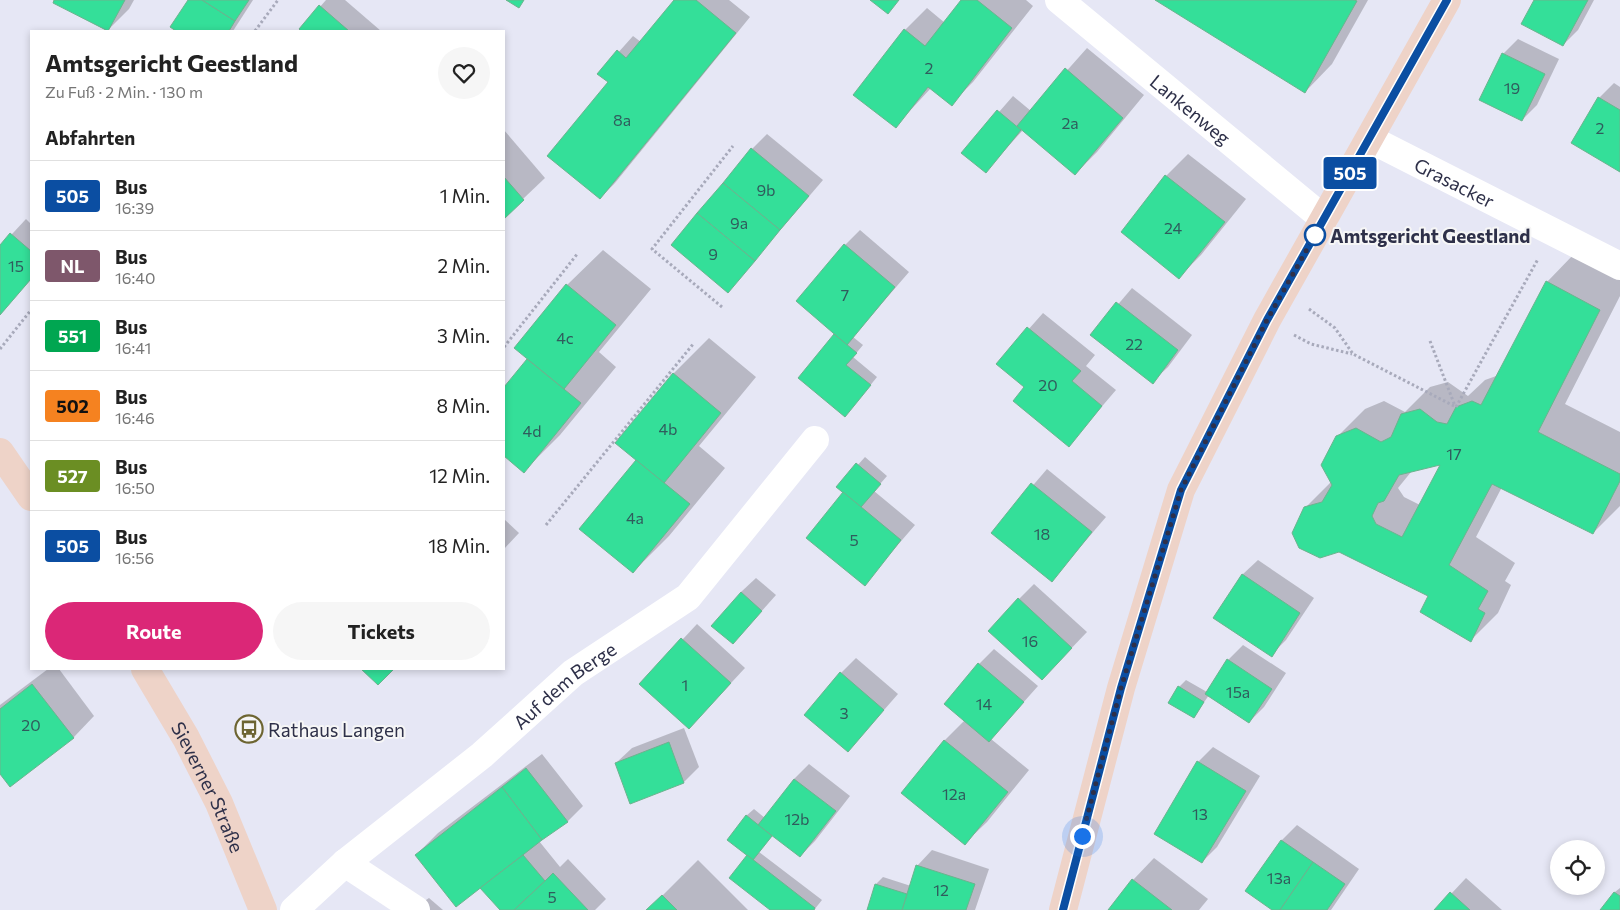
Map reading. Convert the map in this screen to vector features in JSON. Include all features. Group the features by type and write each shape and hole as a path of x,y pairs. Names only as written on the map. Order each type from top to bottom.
{"main road":[{"path":"1063,910 1121,688 1181,490 1267,320 1447,0"},
{"path":"0,452 30,496"},
{"name":"Sieverner Straße","path":"146,670 186,738 219,803 263,910"}],"street":[{"name":"Lankenweg","path":"1058,0 1324,219"},
{"name":"Grasacker","path":"1370,139 1620,266"},
{"name":"Auf dem Berge","path":"294,910 345,863 482,755 573,673 688,597 815,440"},
{"path":"345,863 416,910"}],"path":[{"path":"256,30 278,0"},
{"path":"722,307 652,249 733,146"},
{"path":"1456,407 1552,232"},
{"path":"505,346 578,253"},
{"path":"1283,293 1318,314 1335,328 1353,354"},
{"path":"0,349 30,311"},
{"path":"1267,320 1311,344 1353,354 1456,407"},
{"path":"1430,341 1456,407"},
{"path":"546,525 694,344"}],"building":[{"path":"54,0 125,0 109,30 53,3"},
{"path":"188,0 202,0 235,21 230,30 174,30 170,27"},
{"path":"202,0 249,0 235,21"},
{"path":"506,0 524,0 519,8"},
{"path":"674,0 696,0 736,33 600,199 547,156 608,82 597,74 617,50 626,58"},
{"path":"870,0 899,0 888,14"},
{"path":"961,0 977,0 1012,28 952,106 928,87 896,128 853,95 904,29 925,46"},
{"path":"1155,0 1354,0 1357,1 1305,93"},
{"path":"1534,0 1588,0 1563,46 1521,24"},
{"path":"319,5 348,30 300,30"},
{"path":"1502,53 1545,74 1522,121 1479,100"},
{"path":"1065,68 1123,118 1075,175 1017,126"},
{"path":"1598,97 1620,110 1620,172 1571,143"},
{"path":"997,110 1021,130 986,173 961,153"},
{"path":"751,148 809,196 780,230 723,183"},
{"path":"1165,175 1225,222 1179,279 1121,232"},
{"path":"505,178 524,200 505,218"},
{"path":"723,183 780,230 755,261 697,213"},
{"path":"697,213 755,261 728,293 671,245"},
{"path":"10,233 30,250 30,280 0,315 0,245"},
{"path":"844,244 895,287 847,345 796,301"},
{"name":"Amtsgericht Geestland","path":"1546,281 1600,310 1538,432 1620,474 1620,481 1593,534 1492,484 1449,565 1488,591 1478,609 1485,613 1471,642 1420,612 1428,596 1339,552 1320,558 1299,548 1292,533 1304,507 1322,502 1332,485 1321,465 1336,436 1356,428 1381,442 1391,437 1401,414 1420,409 1437,422 1447,424 1456,407 1472,401 1481,405","holes":["1440,465 1402,537 1376,524 1372,516 1378,503 1384,501 1399,475"]},
{"path":"566,284 616,325 564,389 514,348"},
{"path":"1116,302 1178,350 1153,384 1090,335"},
{"path":"1027,327 1081,371 1072,381 1102,406 1069,447 1013,401 1024,387 996,364"},
{"path":"834,334 857,353 846,365 871,385 845,417 798,378"},
{"path":"527,359 581,403 524,473 505,457 505,386"},
{"path":"673,373 721,413 664,483 615,443"},
{"path":"636,460 690,504 633,573 579,529"},
{"path":"856,463 881,484 861,507 836,487"},
{"path":"1031,483 1092,532 1052,582 991,533"},
{"path":"843,492 901,540 865,586 806,538"},
{"path":"1242,574 1300,613 1272,657 1213,618"},
{"path":"741,592 762,611 733,644 711,626"},
{"path":"1018,598 1072,648 1042,680 988,631"},
{"path":"681,638 731,683 689,729 639,684"},
{"path":"1227,659 1272,689 1249,723 1205,694"},
{"path":"978,663 1024,702 989,742 944,704"},
{"path":"362,670 393,670 378,685"},
{"path":"840,672 884,710 848,752 804,715"},
{"path":"32,684 74,738 10,787 0,774 0,709"},
{"path":"1178,686 1204,702 1194,718 1168,703"},
{"path":"944,740 1008,792 965,845 901,793"},
{"path":"669,742 684,783 630,804 615,763"},
{"path":"1197,761 1246,791 1202,863 1154,834"},
{"path":"526,768 568,822 542,840 502,787"},
{"path":"794,779 836,811 800,857 758,825"},
{"path":"502,787 542,840 456,907 415,855"},
{"path":"746,815 772,836 753,860 727,840"},
{"path":"1281,840 1313,862 1280,910 1272,910 1245,891"},
{"path":"523,855 545,881 514,910 500,910 480,888"},
{"path":"747,855 815,908 814,910 770,910 729,878"},
{"path":"1313,862 1345,884 1327,910 1280,910"},
{"path":"916,865 975,884 966,910 902,910"},
{"path":"553,873 588,910 514,910 545,881"},
{"path":"1132,879 1172,910 1108,910"},
{"path":"875,884 907,894 902,910 867,910"},
{"path":"1450,892 1470,910 1434,910"},
{"path":"1614,892 1620,896 1620,910 1600,910"},
{"path":"662,895 677,910 646,910"}],"bus line":[{"name":"505","path":"1063,910 1121,688 1181,490 1267,320 1447,0"}],"place":[{"name":"Amtsgericht Geestland","path":"1315,235"},
{"name":"Rathaus Langen","path":"249,729"}],"route":[{"path":"1082,836 1121,688 1181,490 1267,320 1315,235"}]}
